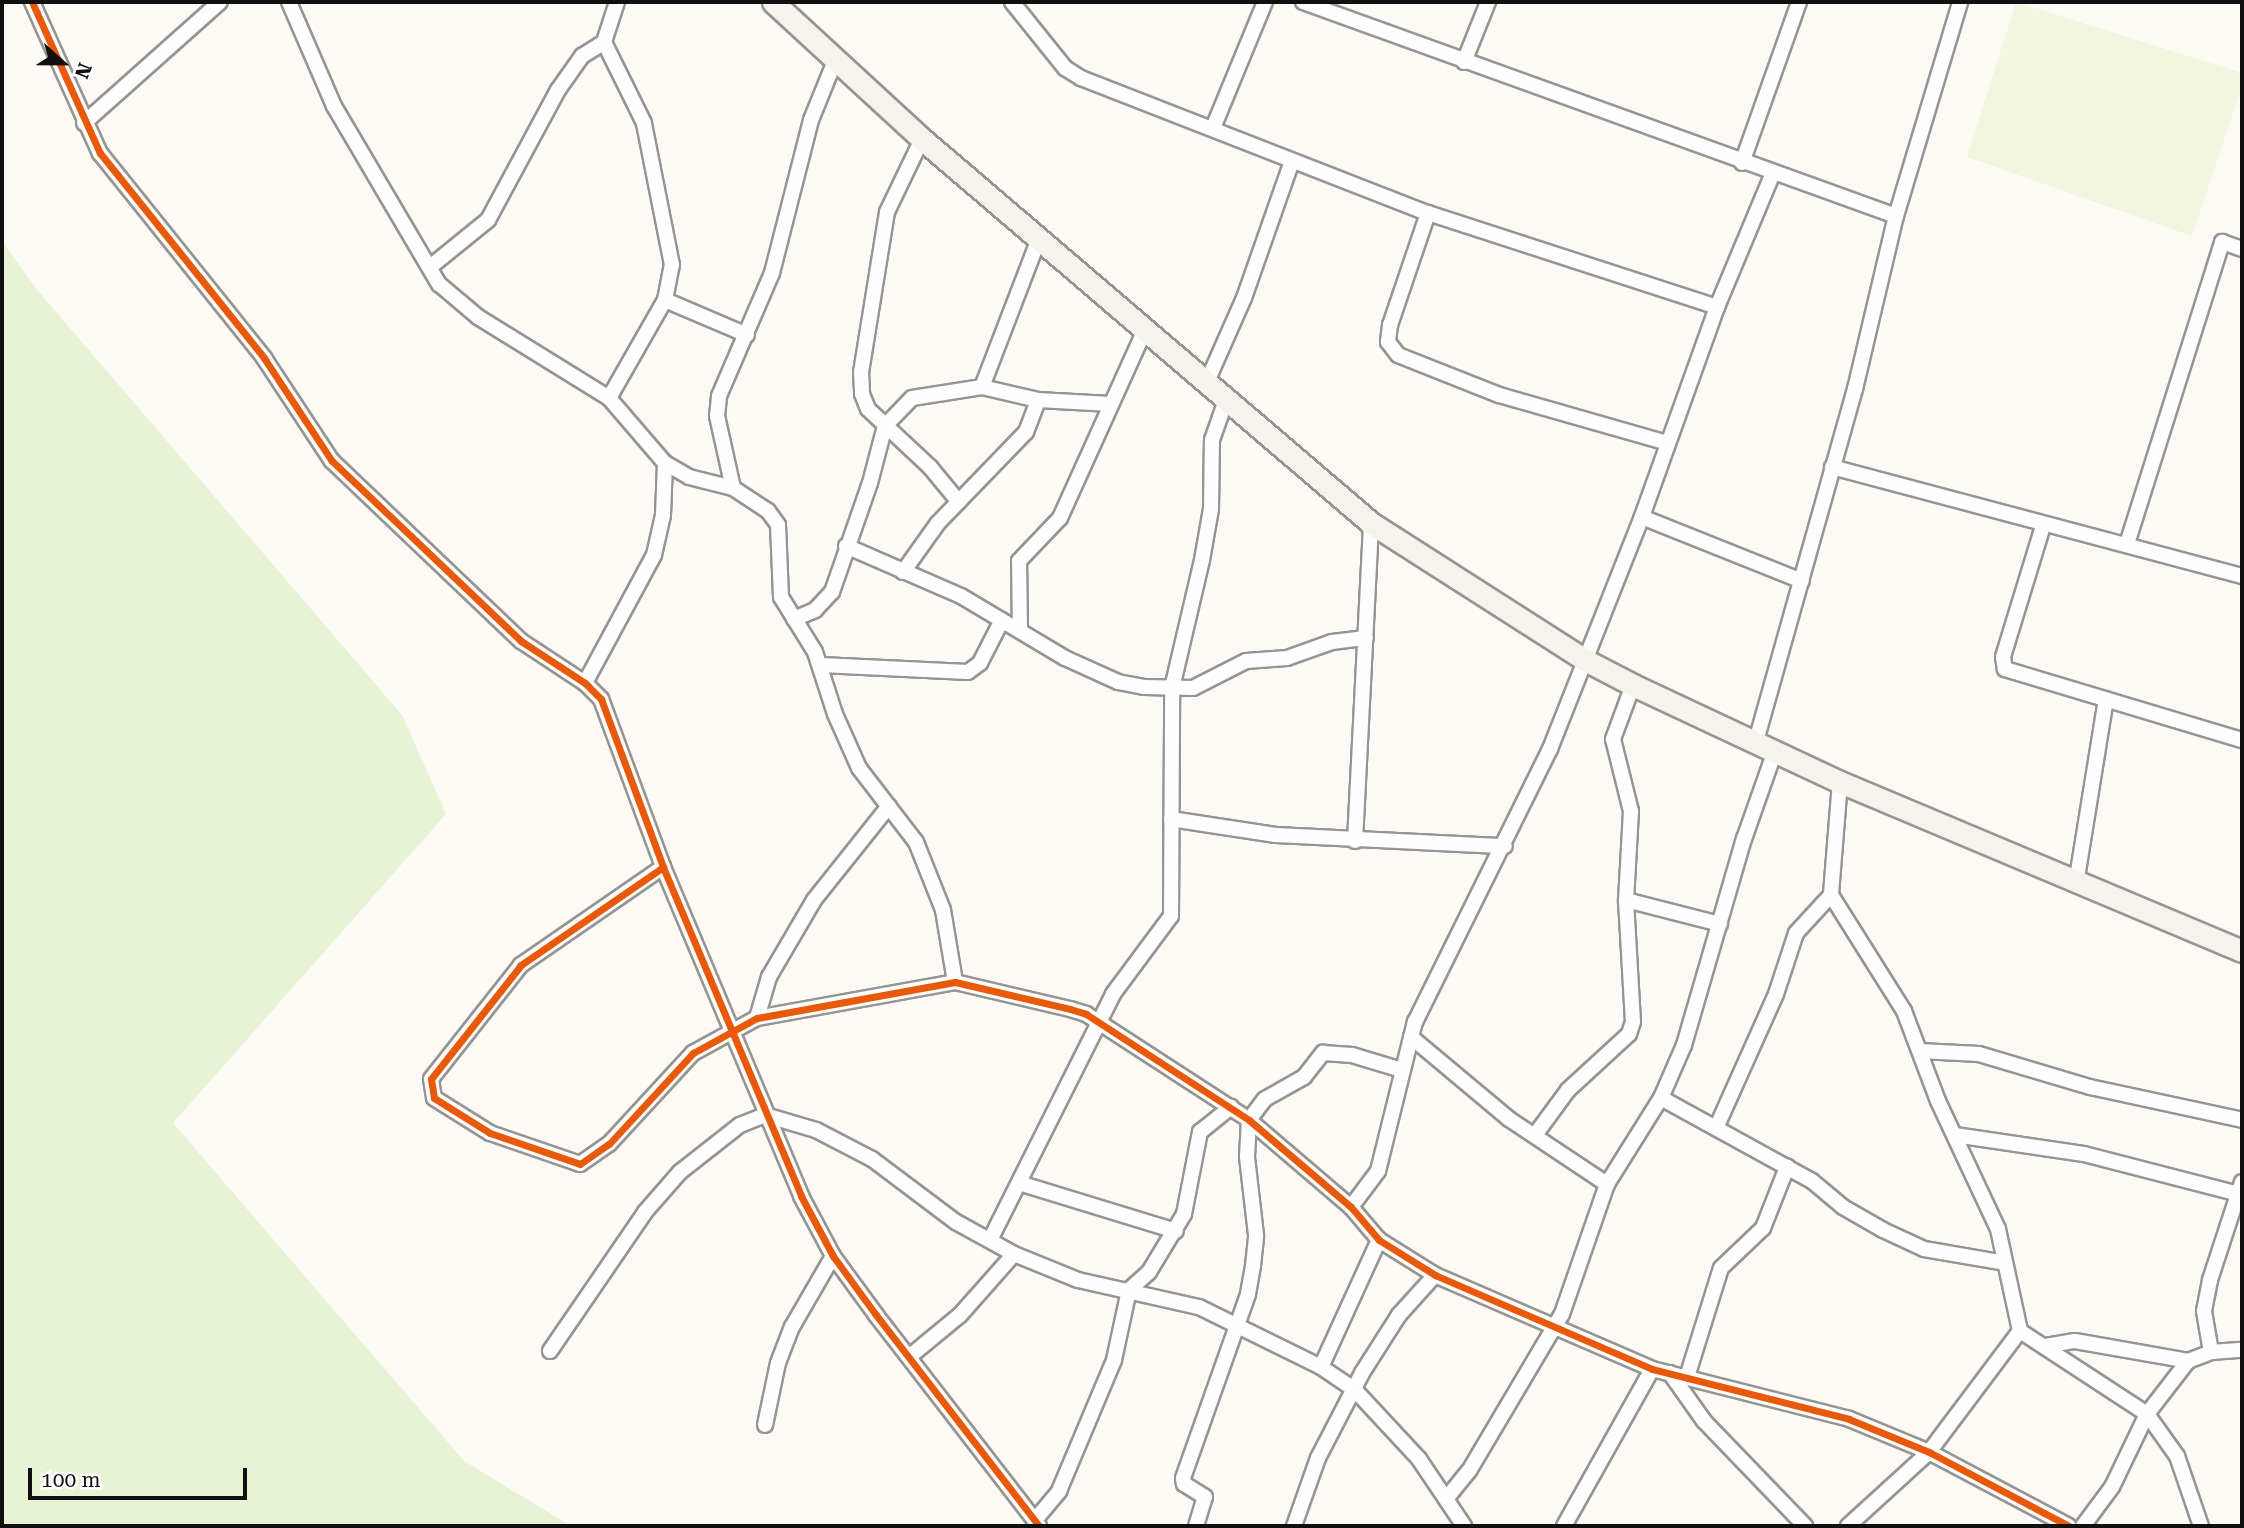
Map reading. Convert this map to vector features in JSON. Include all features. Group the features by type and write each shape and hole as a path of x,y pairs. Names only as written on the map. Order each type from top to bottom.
{"street":[{"path":"32,2 84,123 100,153 264,358 331,461 521,640 586,683 601,699 663,867 729,1030 765,1115 833,1256 1037,1523 1059,1491 1109,1372 1129,1290 1149,1272 1184,1214 1200,1132 1231,1107"},
{"path":"84,123 220,2"},
{"path":"289,2 334,106 439,284 478,317 609,398 665,463 689,477 733,488 768,511 778,525 778,585 821,665 835,715 859,768 916,842 943,910 955,982"},
{"path":"430,267 488,220 558,90 582,55 604,42 617,2"},
{"path":"773,2 922,139 1040,236 1206,384 1371,523 1585,660 1633,685 1840,782 2076,884 2242,951"},
{"path":"1012,2 1065,68 1081,78 1428,214 1717,307"},
{"path":"1213,128 1265,2"},
{"path":"1303,2 1742,163 1896,216"},
{"path":"1464,62 1489,2"},
{"path":"1742,163 1799,2"},
{"path":"1446,1499 1469,1471 1555,1327 1575,1288 1607,1184 1661,1098 1684,1045 1720,924 1766,746 1802,581 1896,216 1960,2"},
{"path":"604,42 631,92 650,144 654,191 672,265 665,300 609,398"},
{"path":"733,488 717,416 726,376 747,335 772,273 811,120 835,61"},
{"path":"922,139 887,212 861,372 868,409 930,467 959,502"},
{"path":"1206,384 1244,298 1292,161"},
{"path":"1351,1207 1378,1171 1411,1037 1449,948 1505,846 1585,660 1642,517 1717,307 1773,173"},
{"path":"1428,214 1390,325 1388,342 1398,355 1499,395 1667,443"},
{"path":"982,387 1040,236"},
{"path":"2127,544 2222,242 2242,249"},
{"path":"665,300 747,335"},
{"path":"1020,630 1019,561 1060,519 1146,330"},
{"path":"794,619 815,610 832,592 870,483 885,426 912,398 982,387 1038,400 1111,404"},
{"path":"903,572 959,502 1026,432 1038,400"},
{"path":"990,1240 1113,994 1171,916 1172,688 1211,509 1212,440 1226,400"},
{"path":"586,683 654,555 663,515 665,463"},
{"path":"1832,467 2043,526 2127,544 2242,576"},
{"path":"1642,517 1802,581"},
{"path":"1355,841 1371,523"},
{"path":"2043,526 2002,664 2010,672 2242,740"},
{"path":"846,546 961,596 1065,658 1118,681 1172,688 1200,685 1246,661 1287,658 1332,642 1366,638"},
{"path":"821,665 968,672 980,663 1002,620"},
{"path":"1535,1135 1568,1090 1629,1034 1633,1022 1626,900 1632,811 1613,739 1633,685"},
{"path":"2076,884 2106,699"},
{"path":"1717,1126 1776,994 1796,933 1830,895 1840,782"},
{"path":"757,1018 769,977 814,900 889,806"},
{"path":"1171,819 1276,835 1355,841 1505,846"},
{"path":"663,867 521,965 450,1052 429,1087 434,1098 491,1133 580,1164 619,1134 693,1053 729,1030 757,1018 955,982 1070,1009 1099,1023 1249,1120 1351,1207 1380,1240 1435,1275 1652,1369 1849,1419 1929,1452 2069,1526"},
{"path":"1830,895 1904,1011 1955,1135 1998,1229 2020,1331 2147,1414 2177,1456 2201,1526"},
{"path":"1626,900 1720,924"},
{"path":"1411,1037 1478,1095 1607,1184"},
{"path":"1920,1051 1979,1054 2090,1087 2242,1120"},
{"path":"1196,1526 1205,1497 1184,1484 1183,1478 1248,1294 1256,1235 1247,1157 1249,1120 1265,1099 1304,1077 1323,1053 1352,1055 1402,1070"},
{"path":"1661,1098 1717,1126 1787,1167 1843,1207 1924,1249 2006,1263"},
{"path":"550,1351 637,1222 680,1172 731,1130 765,1115 816,1130 872,1159 956,1222 1014,1254 1078,1280 1129,1290 1236,1322 1321,1367 1354,1389 1419,1459 1464,1526"},
{"path":"1955,1135 2084,1154 2241,1190 2210,1280 2204,1311 2211,1352"},
{"path":"1687,1377 1721,1268 1763,1228 1787,1167"},
{"path":"1019,1183 1176,1231"},
{"path":"1321,1367 1380,1240"},
{"path":"909,1357 960,1315 1014,1254"},
{"path":"765,1425 778,1363 792,1327 833,1256"},
{"path":"1294,1526 1318,1458 1382,1339 1435,1275"},
{"path":"1849,1526 1929,1452 2020,1331"},
{"path":"2046,1346 2075,1341 2188,1360 2211,1352 2242,1350"},
{"path":"2082,1526 2112,1487 2147,1414 2188,1360"},
{"path":"1564,1526 1652,1369"},
{"path":"1670,1373 1703,1421 1805,1526"}],"green space":[{"path":"2016,2 2242,73 2242,86 2192,236 1967,157"},
{"path":"2,241 38,291 402,715 446,814 173,1123 464,1461 571,1526 2,1526"}],"cycle path":[{"path":"32,2 100,153 264,358 332,461 521,641 585,683 601,699 663,867 801,1196 833,1256 1039,1526"},
{"path":"663,867 521,965 431,1079 434,1098 490,1133 580,1164 609,1144 693,1053 757,1018 955,982 1070,1009 1086,1014 1249,1120 1351,1207 1379,1240 1435,1275 1652,1369 1849,1419 1929,1452 2069,1526"}]}
